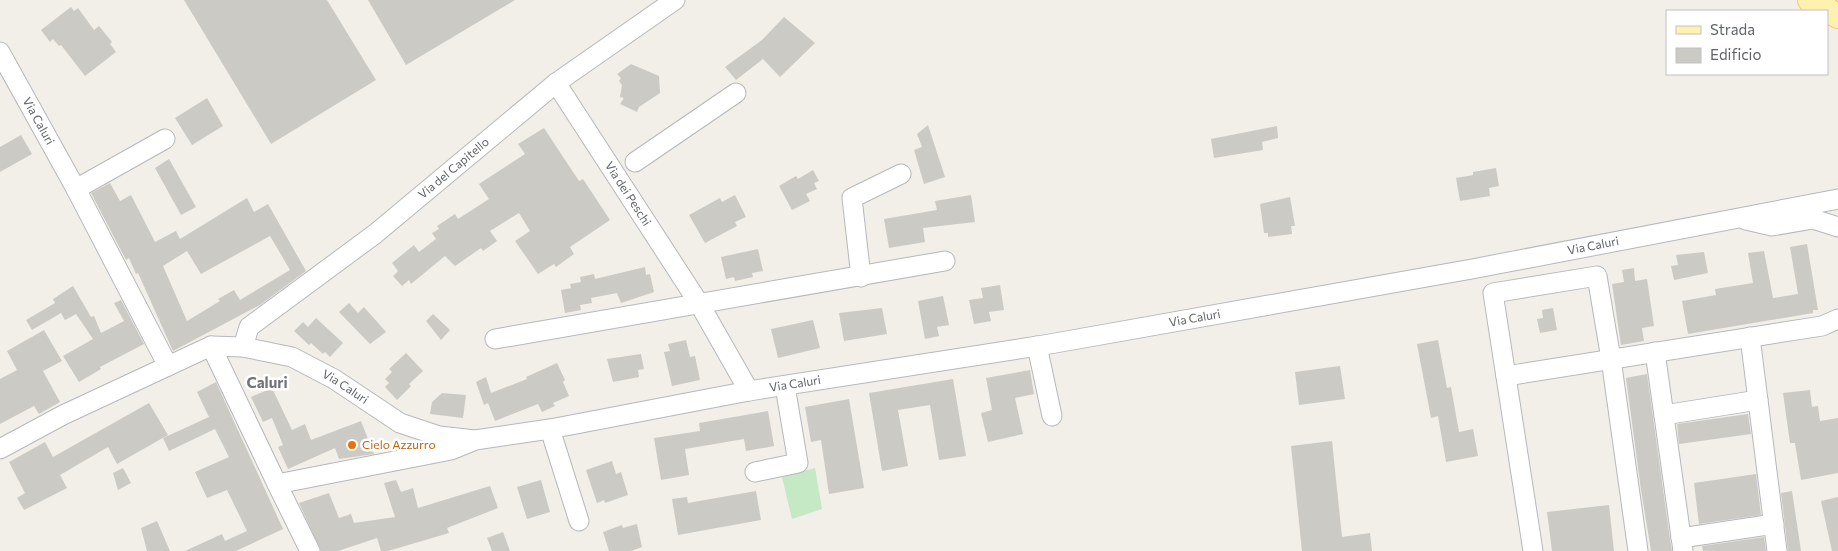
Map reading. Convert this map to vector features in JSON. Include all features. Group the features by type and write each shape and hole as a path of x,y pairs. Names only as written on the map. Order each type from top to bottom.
{"main road":[{"path":"1810,0 1828,10"}],"street":[{"name":"Via del Capitello","path":"243,347 249,327 375,234 556,83 675,0"},
{"name":"Via Caluri","path":"0,52 76,189 168,366"},
{"name":"Via dei Peschi","path":"556,83 700,305 749,391"},
{"path":"635,162 736,93"},
{"path":"76,189 165,139"},
{"path":"861,277 852,198 901,174"},
{"name":"Via Caluri","path":"0,449 63,415 211,346 243,347 292,357 334,379 400,423 439,436 475,440 550,430 749,391 1037,346 1482,267 1838,200"},
{"path":"1740,218 1772,226 1813,219 1838,227"},
{"path":"495,339 700,305 945,261"},
{"path":"1533,551 1493,293 1597,276 1611,359 1638,551"},
{"path":"1506,376 1822,326 1838,319"},
{"path":"1750,338 1778,551"},
{"path":"211,346 310,551"},
{"path":"1037,346 1052,416"},
{"path":"1655,352 1682,545 1774,524"},
{"path":"755,472 798,463 785,386"},
{"path":"1664,415 1758,400"},
{"path":"550,430 579,521"},
{"name":"Via Caluri","path":"277,484 452,450 475,440"}],"green space":[{"path":"815,468 822,509 792,519 782,477"}],"building":[{"path":"184,0 327,0 376,80 271,144"},
{"path":"368,0 515,0 406,65"},
{"path":"71,7 74,11 78,8 94,30 99,26 112,42 110,44 116,52 85,76 61,45 59,46 53,39 50,42 41,30"},
{"path":"784,17 815,43 780,77 763,59 736,80 725,67 762,40"},
{"path":"631,64 659,76 660,93 639,107 637,112 620,104 624,98 620,97 622,85 619,81 621,78 617,74"},
{"path":"207,98 223,126 192,145 175,118"},
{"path":"928,125 945,177 924,184 914,150 922,147 917,134"},
{"path":"1277,126 1278,138 1262,142 1263,150 1214,158 1211,139"},
{"path":"544,128 579,181 583,179 610,220 570,247 574,254 556,267 554,264 538,274 515,241 530,231 519,213 490,231 497,241 483,251 481,248 455,266 445,256 411,284 409,280 402,286 393,276 398,271 392,263 414,245 419,252 436,239 432,233 439,229 437,226 455,214 458,219 489,199 479,184 525,154 518,144"},
{"path":"21,135 32,154 0,172 0,147"},
{"path":"169,159 196,207 181,215 155,168"},
{"path":"1496,168 1499,186 1489,188 1490,196 1460,201 1456,178 1473,175 1473,172"},
{"path":"813,170 819,181 814,183 817,189 806,194 810,201 792,210 779,186 796,176 798,179"},
{"path":"110,183 120,201 131,195 155,242 176,231 180,239 247,198 254,212 268,204 306,271 260,305 173,351 138,273 136,274 129,258 126,260 91,193","holes":["270,236 290,270 240,300 234,290 187,321 163,266 187,251 201,274"]},
{"path":"735,195 746,217 735,222 737,226 705,243 689,215 720,198 722,202"},
{"path":"971,195 975,222 923,228 925,242 889,248 884,219 937,210 935,201"},
{"path":"1290,197 1295,226 1291,226 1292,234 1268,237 1268,233 1264,233 1260,204"},
{"path":"1807,244 1818,310 1813,310 1813,313 1688,334 1682,301 1716,295 1715,289 1753,283 1748,253 1764,251 1773,298 1798,294 1790,247"},
{"path":"758,249 763,271 752,273 753,277 735,281 734,277 726,279 721,257"},
{"path":"1704,252 1708,273 1674,280 1671,266 1678,265 1676,255"},
{"path":"645,267 646,275 650,274 654,292 621,303 617,293 591,298 592,303 580,305 581,310 565,313 561,290 571,288 570,284 581,282 580,277 594,274 595,279"},
{"path":"1634,268 1635,281 1647,279 1654,326 1642,328 1644,341 1621,345 1612,284 1624,282 1622,270"},
{"path":"1000,285 1004,310 989,312 991,321 974,324 969,300 983,298 981,288"},
{"path":"73,286 91,317 94,316 101,333 124,321 114,303 121,300 144,344 100,367 101,369 79,382 63,356 93,339 76,314 65,320 61,313 32,330 26,320 55,303 53,299"},
{"path":"943,296 949,325 937,327 939,336 925,339 918,301"},
{"path":"349,303 358,313 364,307 386,332 370,344 339,312"},
{"path":"882,308 887,334 844,341 839,313"},
{"path":"1553,308 1557,330 1540,333 1537,319 1543,318 1542,310"},
{"path":"433,314 450,330 441,340 426,321"},
{"path":"316,318 343,343 330,357 325,352 323,354 311,343 309,345 294,331 303,322 308,327"},
{"path":"813,320 820,348 778,358 771,329"},
{"path":"44,330 62,361 43,371 60,402 39,414 34,406 0,424 0,379 17,370 7,351"},
{"path":"686,340 690,357 695,356 700,380 672,386 664,352 670,351 668,344"},
{"path":"1438,340 1447,388 1451,387 1459,432 1473,429 1478,456 1446,462 1438,416 1431,418 1417,344"},
{"path":"406,353 423,371 409,384 411,386 397,400 385,387 389,383 385,379 392,372 389,369"},
{"path":"641,354 644,369 638,370 639,377 613,382 607,359"},
{"path":"557,363 565,380 563,382 569,396 553,403 555,406 542,412 538,404 495,421 488,403 484,405 476,382 486,377 491,393 527,379 526,377"},
{"path":"1340,366 1345,399 1299,405 1295,372"},
{"path":"1030,370 1034,394 1015,398 1023,434 988,442 981,413 992,410 986,378"},
{"path":"1647,374 1672,551 1651,551 1641,490 1626,378"},
{"path":"953,379 966,456 939,460 930,405 898,410 908,466 882,471 869,393"},
{"path":"216,382 283,529 236,551 185,551 222,534 225,541 247,531 227,490 207,498 195,472 229,457 215,429 169,451 163,438 209,417 197,392"},
{"path":"272,388 292,430 305,424 311,440 361,421 374,454 339,459 335,448 288,469 278,447 283,445 272,418 263,422 251,397"},
{"path":"1810,390 1812,407 1818,406 1820,421 1838,418 1838,473 1801,480 1795,443 1790,443 1783,393"},
{"path":"442,393 466,395 463,418 430,414 432,402"},
{"path":"849,399 864,488 829,494 821,440 811,442 805,407"},
{"path":"149,403 168,435 117,464 108,447 60,475 67,488 24,510 17,498 25,493 9,462 45,442 53,457"},
{"path":"768,411 774,446 746,451 744,439 685,449 689,475 661,480 654,438 700,431 699,423"},
{"path":"1748,414 1751,434 1679,444 1677,424"},
{"path":"1332,441 1342,537 1370,533 1372,551 1302,551 1291,446"},
{"path":"612,461 616,474 621,472 628,495 605,503 604,500 597,503 586,470"},
{"path":"123,468 131,483 118,490 113,473"},
{"path":"1756,474 1761,515 1699,524 1694,483"},
{"path":"396,480 401,492 413,488 418,508 490,486 498,508 447,528 449,533 388,551 381,551 377,538 338,551 321,551 299,503 329,493 339,518 351,514 354,523 395,517 384,483"},
{"path":"541,480 550,512 527,519 517,487"},
{"path":"756,491 761,520 678,535 672,499 687,497 688,503"},
{"path":"1792,491 1801,551 1788,551 1781,493"},
{"path":"1838,497 1838,551 1832,551 1821,501"},
{"path":"1609,505 1614,551 1552,551 1547,512"},
{"path":"157,521 170,551 147,551 141,528"},
{"path":"637,524 642,547 631,551 609,551 603,532 622,525 623,528"},
{"path":"503,532 510,551 492,551 487,538"},
{"path":"1764,537 1766,551 1703,551 1702,546"}],"place":[{"name":"Cielo Azzurro","path":"352,445"}],"district":[{"name":"Caluri","path":"267,383"}]}
